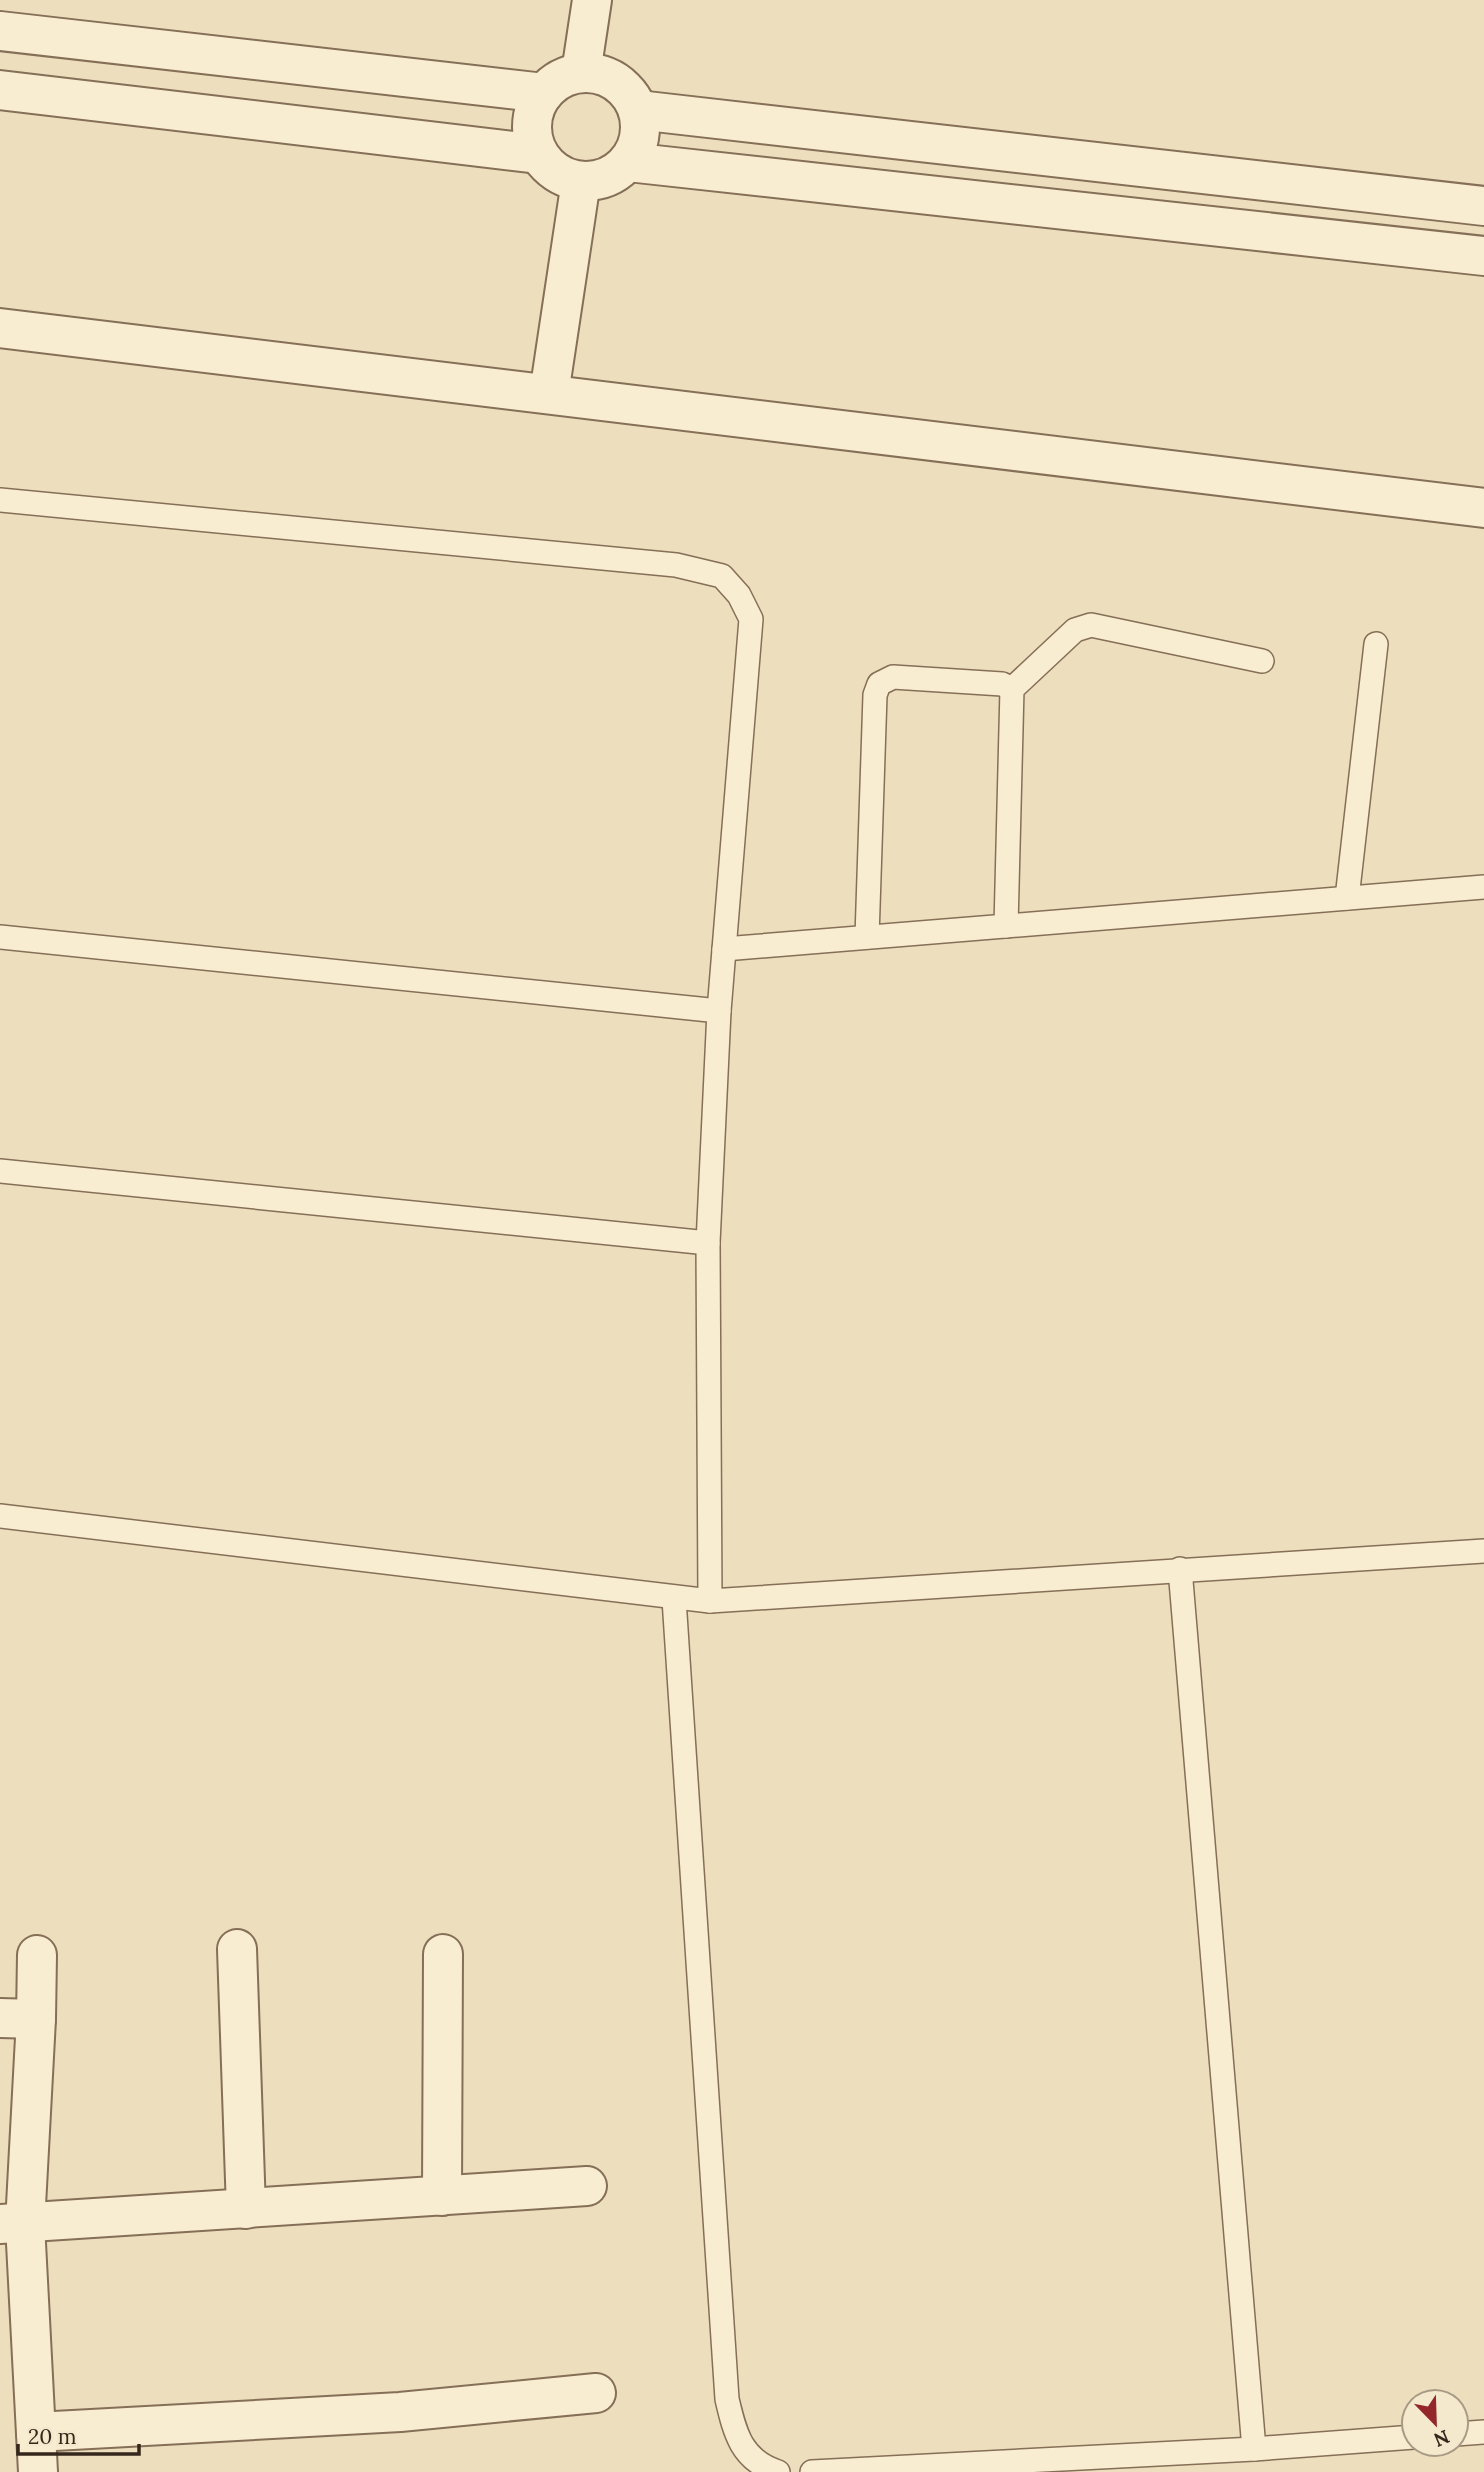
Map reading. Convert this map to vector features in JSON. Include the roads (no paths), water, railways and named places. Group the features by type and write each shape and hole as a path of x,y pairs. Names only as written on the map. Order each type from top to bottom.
{"street":[{"path":"581,72 592,0"},
{"path":"0,31 544,93"},
{"path":"191,113 200,54"},
{"path":"581,72 599,74 616,82 630,94 638,110 641,128 637,147 628,162 615,173 599,180 581,181 564,177 549,168 538,154 532,138 531,120 536,103 544,93 563,78 581,72"},
{"path":"0,90 538,154"},
{"path":"638,110 1484,206"},
{"path":"628,162 1484,256"},
{"path":"549,394 581,181"},
{"path":"0,328 1484,508"},
{"path":"237,1949 246,2209"},
{"path":"443,1954 443,2196"},
{"path":"37,1955 18,2019 12,2224 36,2432 38,2472"},
{"path":"12,2224 587,2186"},
{"path":"36,2432 400,2412 596,2393"}],"lane":[{"path":"0,500 676,565 722,576 739,595 751,619 719,1012 708,1243 710,1601"},
{"path":"1006,926 1012,689 1075,630 1091,625 1262,661"},
{"path":"1347,898 1376,644"},
{"path":"867,937 875,695 879,684 893,677 1002,684 1012,689"},
{"path":"724,949 1484,887"},
{"path":"0,937 719,1012"},
{"path":"0,1171 708,1243"},
{"path":"0,1516 674,1599 710,1601 1484,1551"},
{"path":"1180,1570 1254,2449"},
{"path":"674,1599 727,2399 735,2432 751,2458 767,2469 778,2472"},
{"path":"812,2472 1254,2449 1400,2438"}]}
